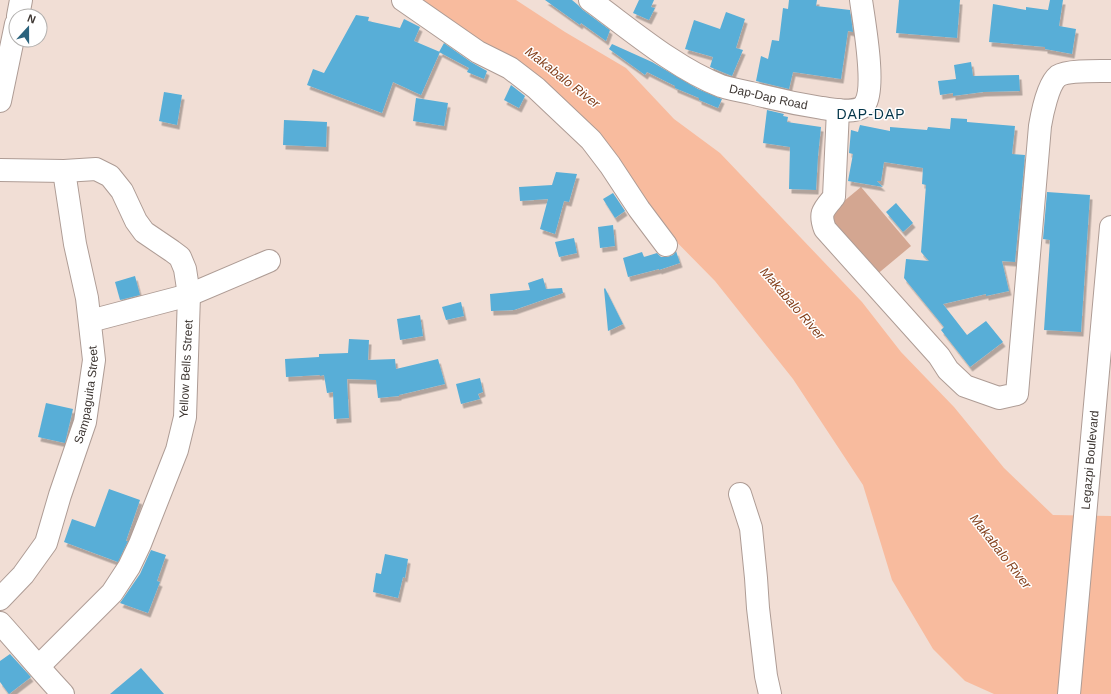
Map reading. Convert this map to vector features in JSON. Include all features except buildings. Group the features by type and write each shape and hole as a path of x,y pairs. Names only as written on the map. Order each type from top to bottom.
{"street":[{"path":"403,0 478,52 510,68 541,92 591,140 666,245"},
{"name":"Dap-Dap Road","path":"590,0 645,41 684,67 722,86 790,103 838,110 857,110 864,106 868,98 870,79 861,0"},
{"path":"0,101 11,48"},
{"path":"838,110 834,197 824,208 821,219 825,229 939,356 948,370 965,386 999,398 1017,394 1040,126 1050,88 1058,76 1068,73 1111,71"},
{"name":"Yellow Bells Street","path":"0,170 64,171 96,169 110,176 122,191 136,221 144,232 180,257 189,294 185,417 177,450 140,544 129,567 112,592 39,666"},
{"name":"Sampaguita Street","path":"0,599 23,575 46,543 85,422 94,360 88,298 75,244 64,171"},
{"name":"Legazpi Boulevard","path":"1069,694 1111,227"},
{"path":"90,321 189,294 269,261"},
{"path":"740,494 752,528 758,608 766,676 770,694"},
{"path":"0,623 63,694"}],"shaded area":[{"path":"861,187 911,246 875,276 826,216"}],"water":[{"name":"Makabalo River","path":"419,0 516,0 565,32 626,68 674,119 720,153 862,302 901,352 954,407 1004,468 1053,515 1111,516 1111,694 994,694 965,681 933,649 892,580 863,485 793,379 715,281 656,221 607,151"}],"district":[{"name":"DAP-DAP","path":"871,114"}]}
